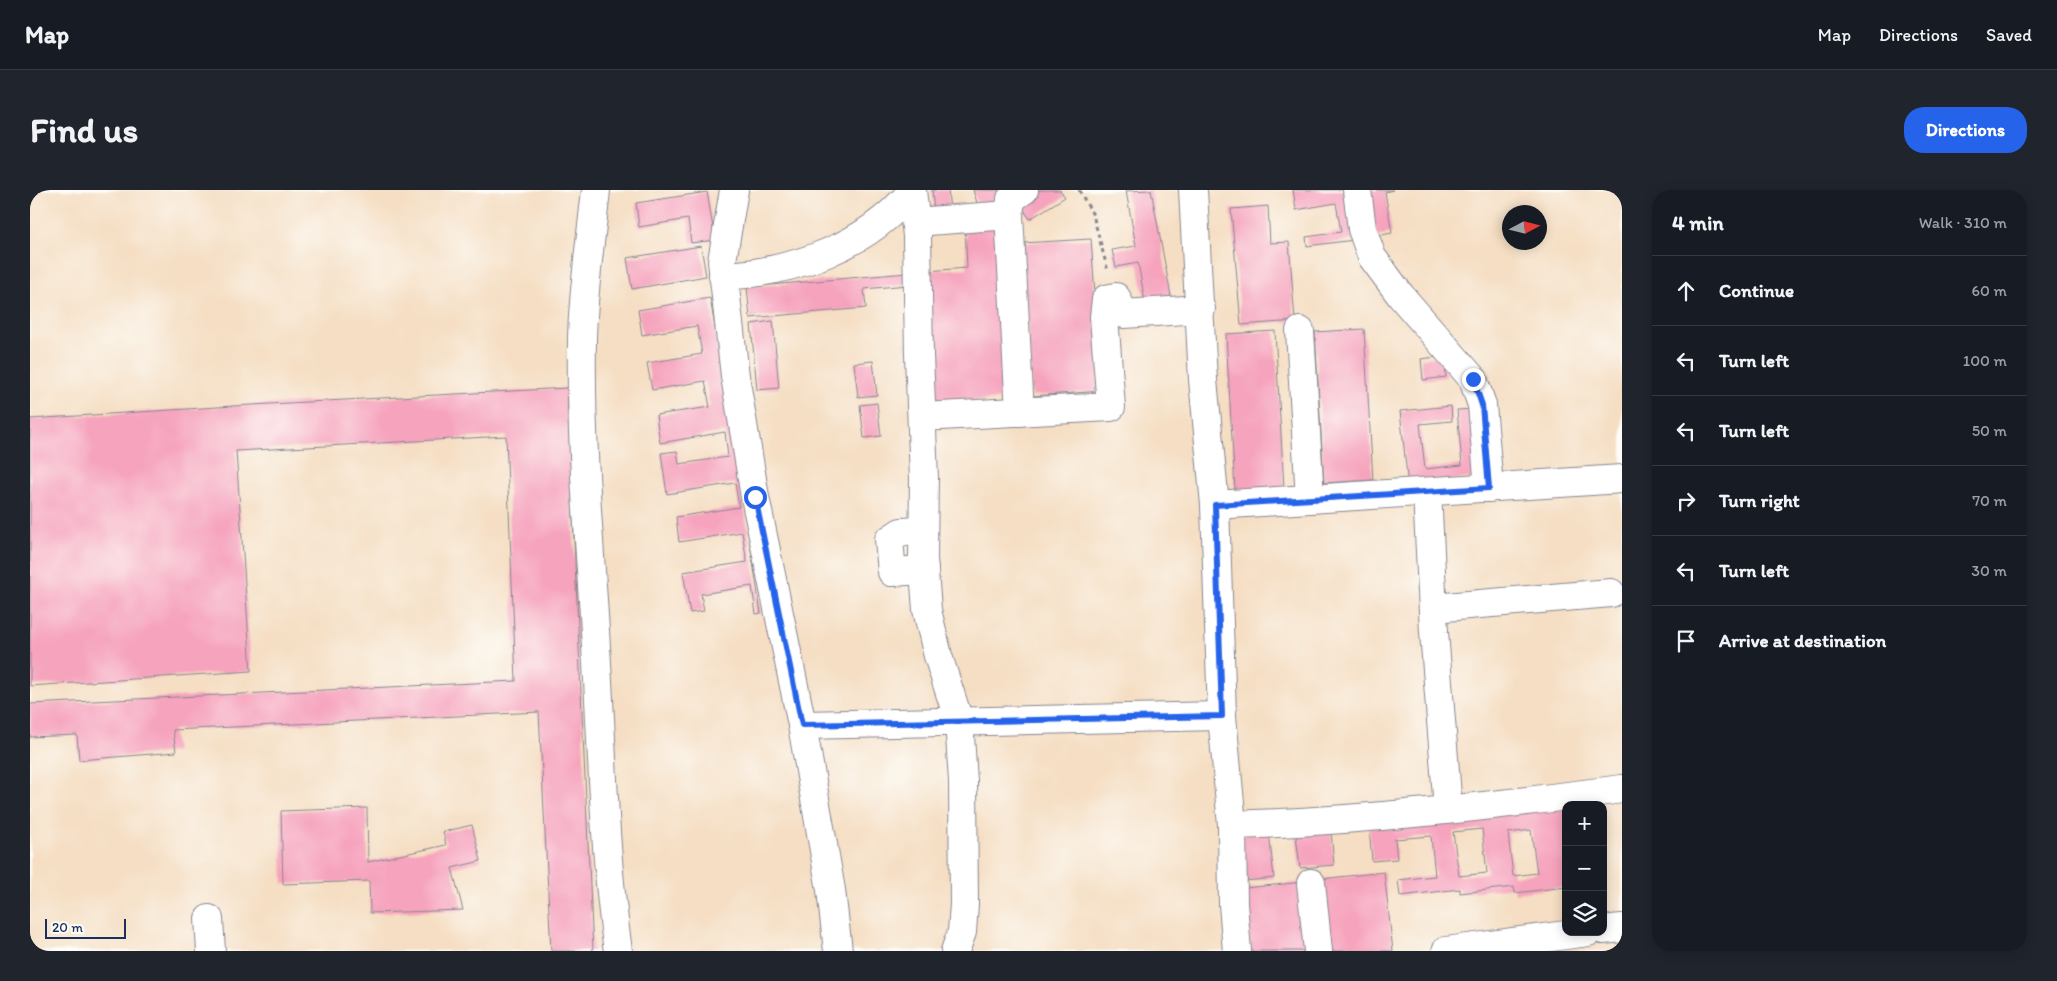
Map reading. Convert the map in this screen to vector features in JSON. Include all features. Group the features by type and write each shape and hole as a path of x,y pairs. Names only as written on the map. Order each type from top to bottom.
{"street":[{"path":"596,190 582,338 584,436 588,549 597,664 605,826 618,951"},
{"path":"734,190 722,261 735,376 755,497 802,725 831,890 838,951"},
{"path":"723,276 753,274 781,269 854,241 900,205 912,190"},
{"path":"912,190 916,222 922,417 924,570 927,610 938,656 959,721 963,781 964,904 962,932 955,951"},
{"path":"1020,412 1009,214 1011,199 1024,190"},
{"path":"1193,190 1203,380 1215,505 1222,716 1232,825 1233,904 1237,951"},
{"path":"1357,190 1362,229 1372,257 1401,296 1473,379 1482,405 1489,488"},
{"path":"916,222 1009,214"},
{"path":"922,417 1111,407 1104,317 1106,299 1116,296 1124,314 1200,309"},
{"path":"1300,331 1310,499"},
{"path":"1215,505 1622,479"},
{"path":"1427,492 1433,608 1448,809"},
{"path":"1433,608 1611,593"},
{"path":"802,725 1222,716"},
{"path":"1232,825 1448,809 1622,789"},
{"path":"1311,883 1318,951"},
{"path":"209,919 211,951"},
{"path":"1607,930 1622,928"},
{"path":"1446,951 1562,935"}],"path":[{"path":"1079,190 1093,215 1116,296"}],"building":[{"path":"932,190 948,190 950,211 934,213"},
{"path":"973,190 998,190 1001,202 979,209"},
{"path":"1040,190 1060,190 1065,197 1030,219 1019,203"},
{"path":"1151,190 1171,296 1145,301 1138,263 1116,267 1112,250 1136,246 1126,191"},
{"path":"1293,190 1346,190 1354,240 1307,246 1306,237 1341,232 1336,203 1296,210"},
{"path":"1368,190 1393,190 1385,192 1392,233 1376,236"},
{"path":"707,192 715,240 691,243 688,219 639,227 636,203"},
{"path":"1268,206 1270,243 1289,242 1295,321 1241,325 1231,209"},
{"path":"999,224 1010,399 935,403 927,271 967,268 965,225"},
{"path":"1091,239 1102,391 1032,396 1022,243"},
{"path":"701,246 706,276 632,289 627,258"},
{"path":"907,273 908,285 864,289 866,308 750,318 747,287"},
{"path":"710,298 761,613 756,614 752,586 701,594 704,611 690,613 683,572 747,562 742,532 679,542 676,517 739,507 735,483 667,494 661,453 677,451 679,464 728,457 725,432 660,443 656,415 710,407 705,381 652,390 647,363 702,354 697,326 642,335 638,310"},
{"path":"773,321 779,388 757,390 751,324"},
{"path":"1364,329 1373,480 1324,483 1315,332"},
{"path":"1275,331 1284,488 1235,491 1226,334"},
{"path":"1444,356 1446,377 1423,380 1421,359"},
{"path":"873,361 877,395 858,397 854,363"},
{"path":"567,388 593,951 551,951 539,712 173,730 176,752 79,760 77,735 30,737 30,704 516,681 506,436 236,451 251,671 30,686 30,419"},
{"path":"877,403 881,436 864,438 860,405"},
{"path":"1451,406 1452,421 1420,424 1425,469 1462,465 1457,410 1475,409 1482,477 1408,485 1400,411"},
{"path":"1562,805 1562,887 1515,893 1514,887 1460,893 1460,889 1400,896 1398,880 1435,876 1431,836 1395,839 1397,859 1372,861 1369,827","holes":["1482,829 1487,873 1459,876 1453,832","1531,830 1537,873 1513,876 1508,833"]},
{"path":"367,808 368,862 446,845 443,832 472,825 481,861 452,868 463,910 370,913 369,881 283,884 281,811"},
{"path":"1331,831 1334,865 1300,868 1296,835"},
{"path":"1269,832 1274,878 1246,881 1241,835"},
{"path":"1384,872 1393,951 1329,951 1321,879"},
{"path":"1304,882 1311,951 1250,951 1244,888"}],"route":[{"path":"755,497 802,725 1222,716 1215,505 1489,488 1482,405 1473,379"}]}
